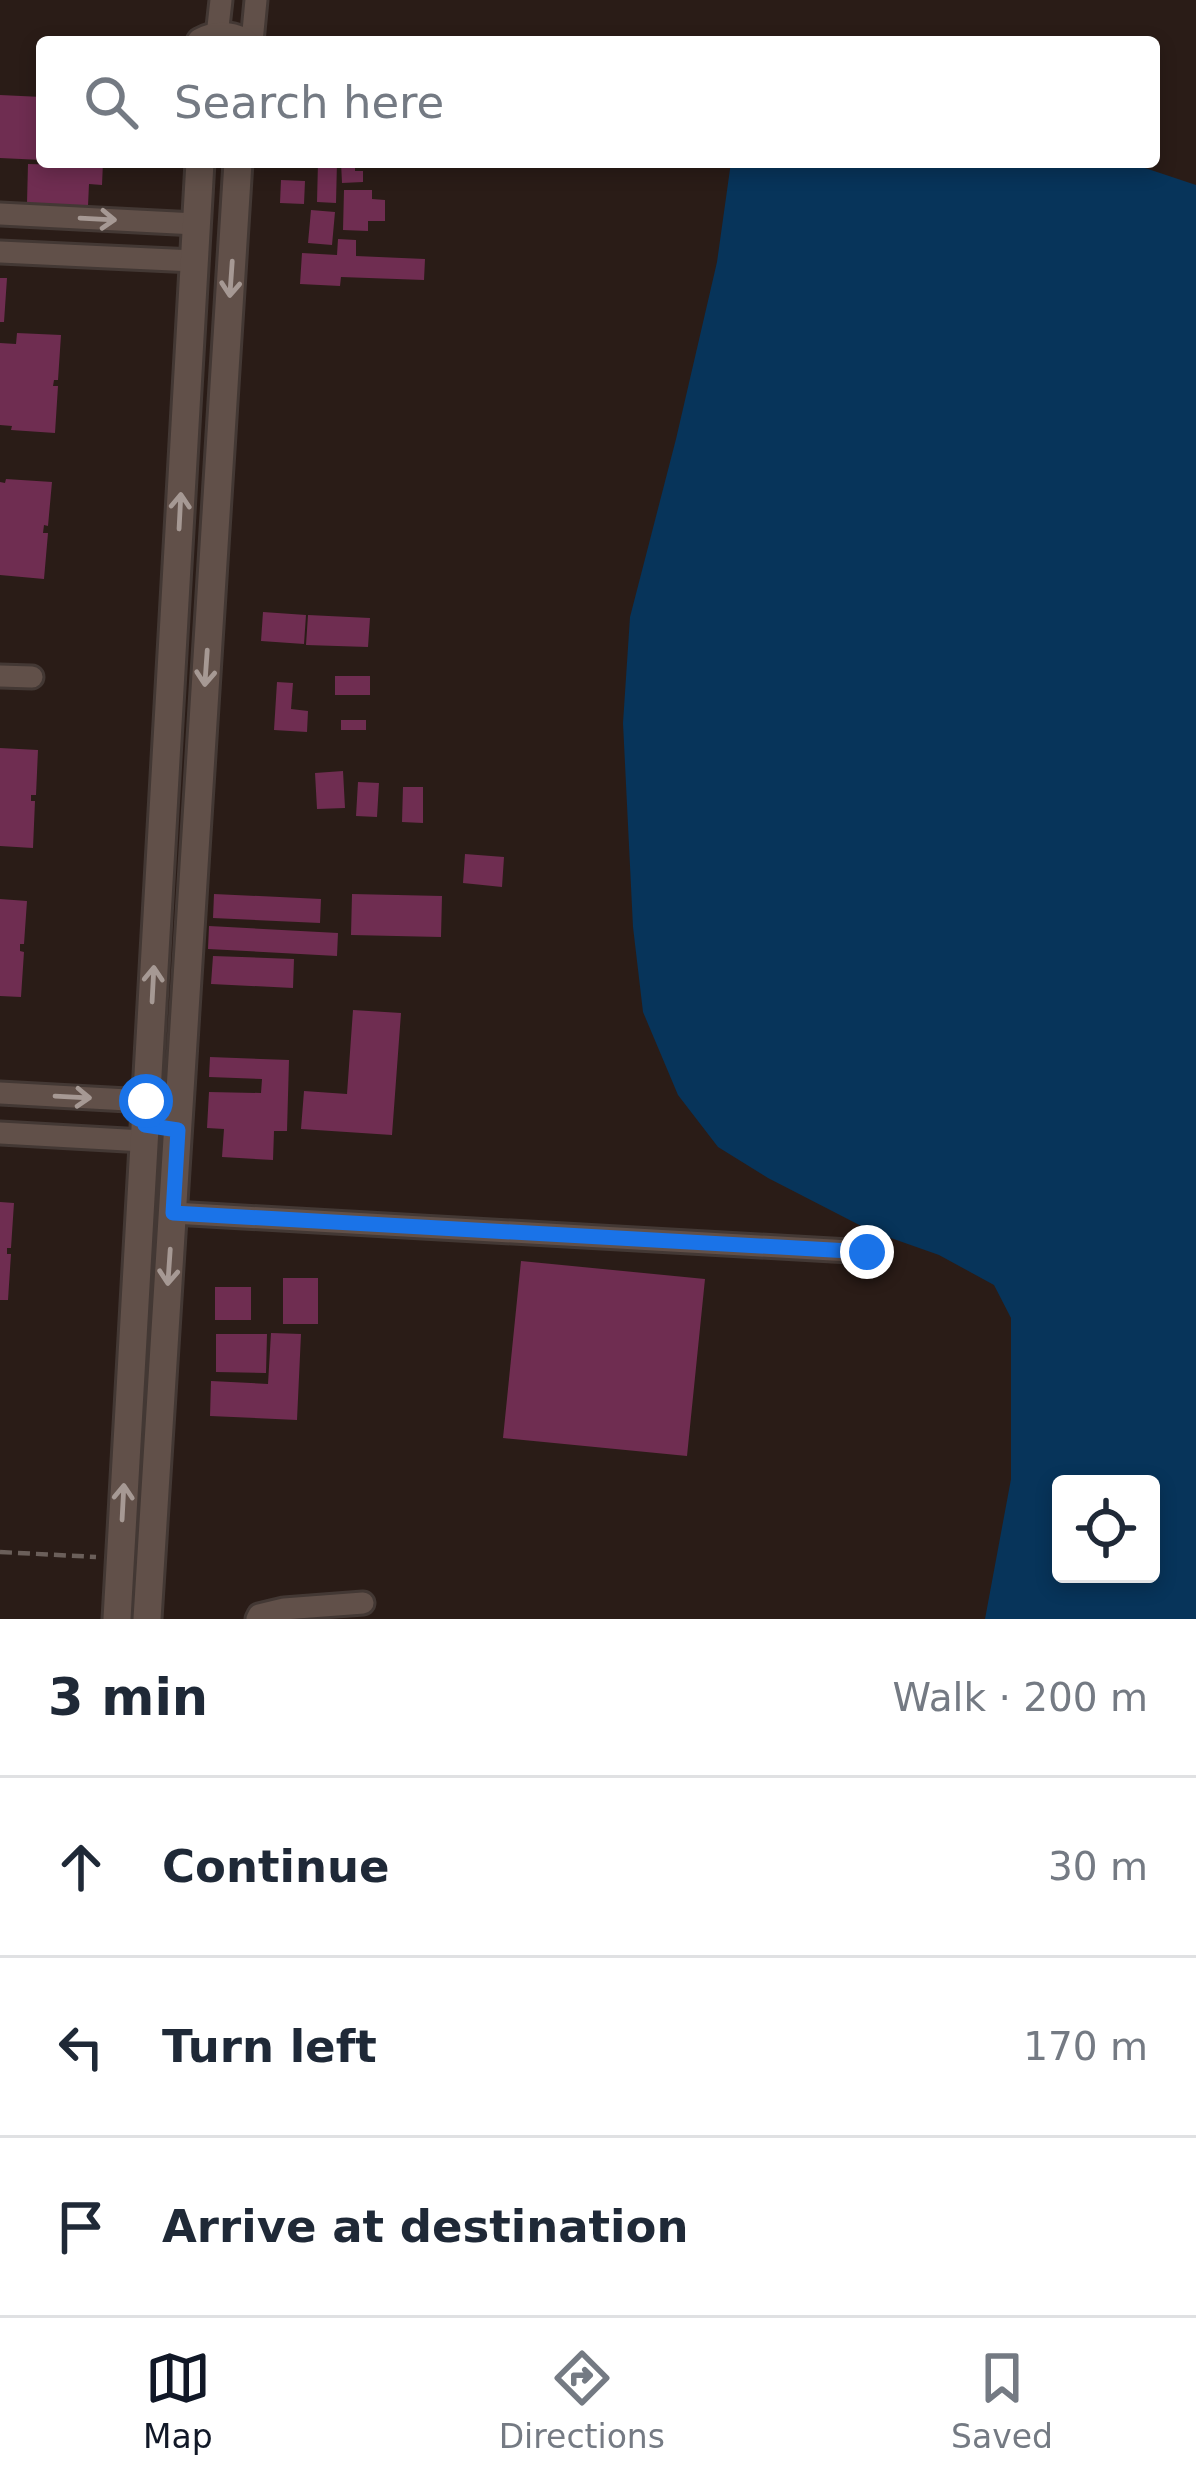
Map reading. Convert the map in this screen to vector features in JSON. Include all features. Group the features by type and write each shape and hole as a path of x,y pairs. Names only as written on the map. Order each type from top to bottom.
{"street":[{"path":"220,0 228,36"},
{"path":"232,36 256,0"},
{"path":"117,1619 200,168"},
{"path":"148,1619 238,168"},
{"path":"0,214 196,224"},
{"path":"0,251 194,261"},
{"path":"0,676 32,677"},
{"path":"0,1093 178,1130"},
{"path":"0,1133 145,1122"},
{"path":"173,1213 867,1252"},
{"path":"257,1619 284,1609 364,1603"}],"path":[{"path":"0,1552 120,1558"}],"water":[{"path":"730,168 1145,168 1196,185 1196,1619 985,1619 1011,1479 1011,1318 994,1285 939,1255 871,1231 768,1178 718,1147 678,1095 643,1012 633,927 623,723 630,617 717,262"}],"building":[{"path":"0,95 36,97 36,160 0,158"},
{"path":"28,164 103,168 102,185 89,184 88,206 27,203"},
{"path":"318,168 337,168 336,203 317,202"},
{"path":"341,168 363,171 363,182 342,183"},
{"path":"281,180 305,181 304,204 280,203"},
{"path":"344,190 372,190 372,199 385,200 385,221 368,221 368,231 343,230"},
{"path":"311,210 335,212 332,245 308,243"},
{"path":"338,239 356,240 356,256 425,259 424,280 341,277 340,286 300,284 302,253 337,255"},
{"path":"0,278 7,278 4,322 0,322"},
{"path":"17,333 61,335 58,380 53,386 58,386 55,433 0,425 0,343 16,344"},
{"path":"0,482 52,482 48,526 44,525 43,533 48,533 44,579 0,575"},
{"path":"263,612 306,615 304,644 261,641"},
{"path":"308,615 370,618 368,647 306,645"},
{"path":"335,676 370,676 370,695 335,695"},
{"path":"277,682 293,683 291,709 308,711 307,732 274,730"},
{"path":"341,720 366,720 366,730 341,730"},
{"path":"0,748 38,750 36,795 31,795 35,801 33,848 0,846"},
{"path":"343,771 345,808 317,809 315,773"},
{"path":"358,782 379,783 377,817 356,816"},
{"path":"403,787 423,787 423,823 402,822"},
{"path":"465,854 504,857 502,887 463,883"},
{"path":"214,894 321,899 320,923 213,918"},
{"path":"352,894 442,896 441,937 351,935"},
{"path":"0,899 27,901 24,944 20,944 24,952 21,997 0,996"},
{"path":"209,926 338,933 337,956 208,949"},
{"path":"213,956 294,959 293,988 211,984"},
{"path":"353,1010 401,1013 392,1135 301,1129 304,1091 347,1094"},
{"path":"210,1057 289,1060 287,1131 274,1131 273,1160 222,1157 224,1129 207,1128 209,1092 261,1093 262,1079 209,1077"},
{"path":"0,1202 14,1203 11,1248 7,1248 11,1254 8,1300 0,1300"},
{"path":"521,1261 705,1279 687,1456 503,1438"},
{"path":"283,1278 318,1278 318,1324 283,1324"},
{"path":"215,1287 251,1287 251,1320 215,1320"},
{"path":"271,1333 301,1334 297,1420 210,1416 211,1381 268,1384"},
{"path":"216,1334 267,1334 266,1373 216,1372"}],"route":[{"path":"146,1101 145,1125 178,1130 173,1213 867,1252"}]}
